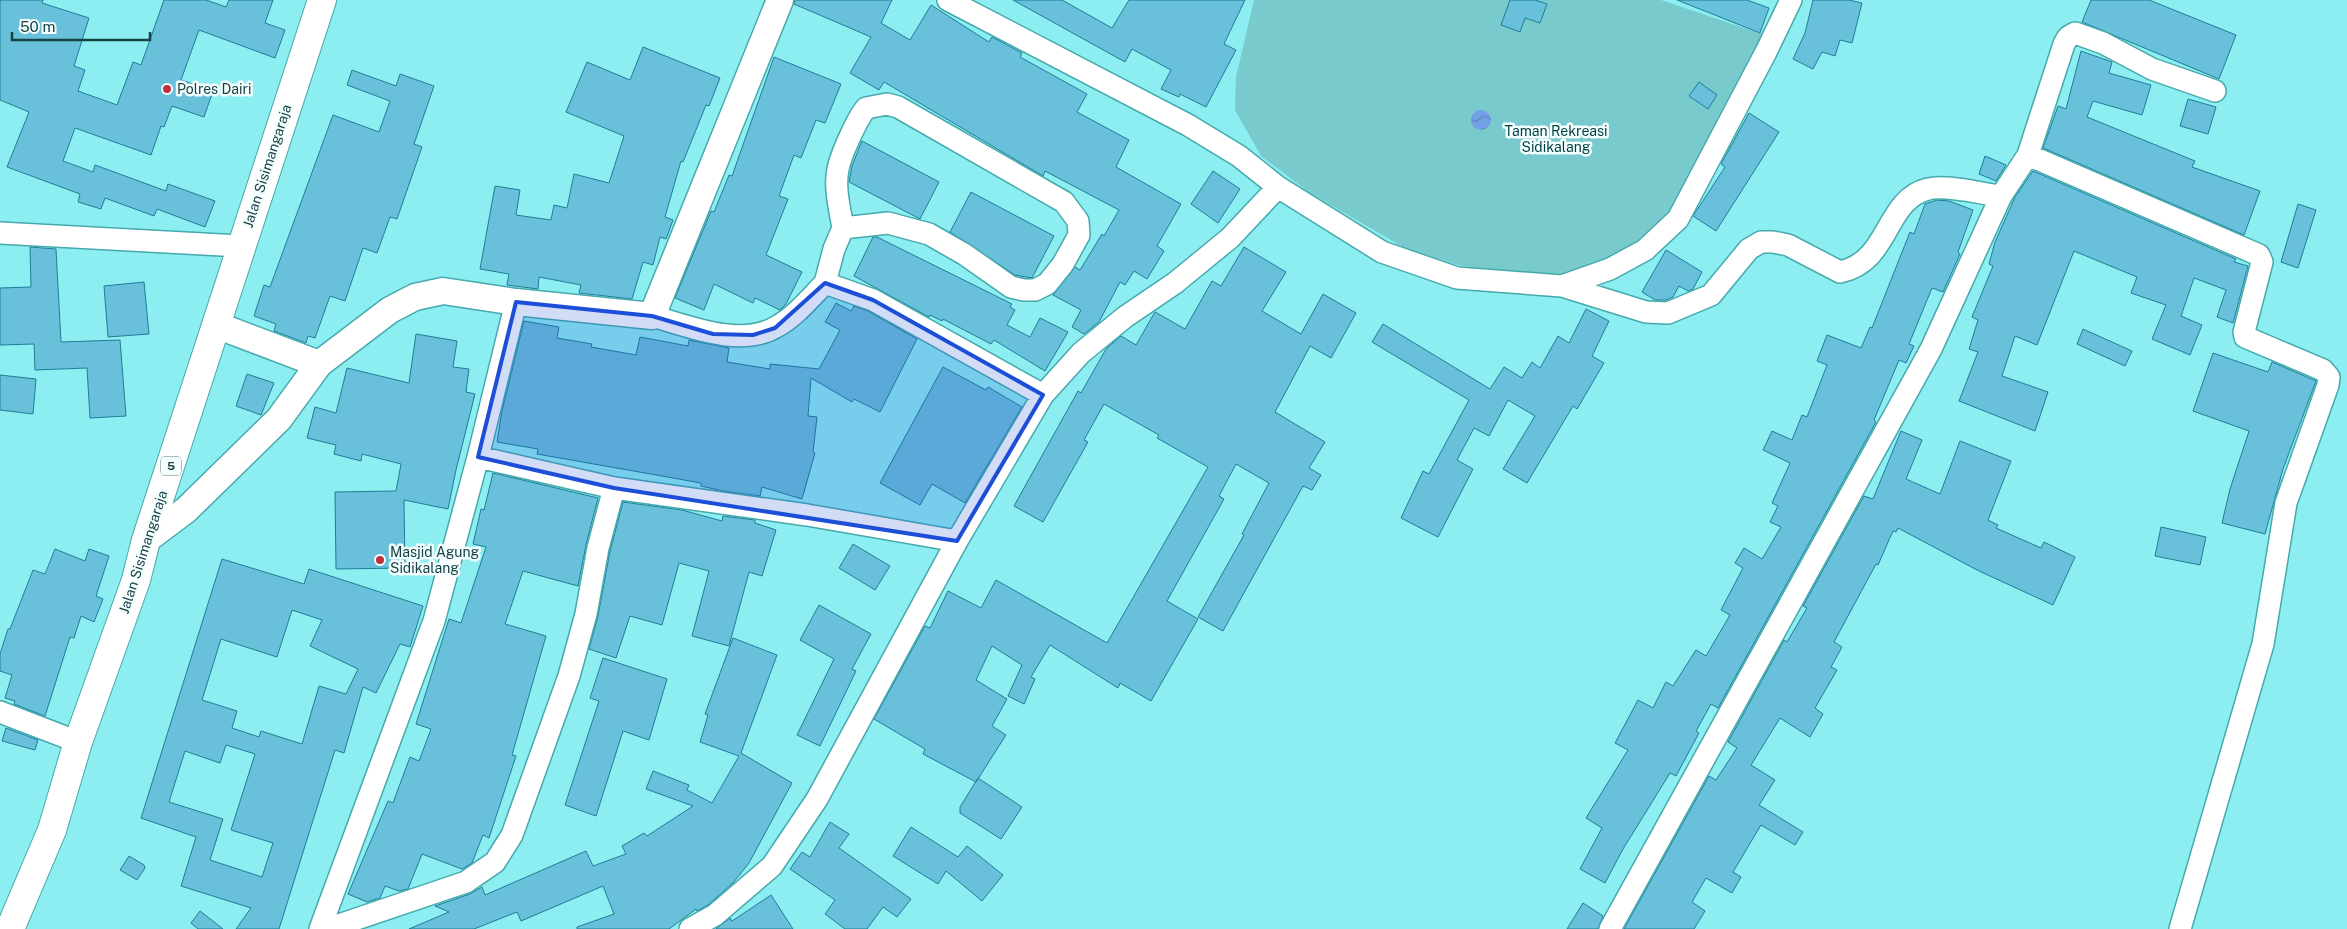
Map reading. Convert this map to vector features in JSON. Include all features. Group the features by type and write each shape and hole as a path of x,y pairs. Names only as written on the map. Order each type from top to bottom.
{"highway":[{"name":"Jalan Sisimangaraja","path":"10,929 52,830 78,742 136,580 146,540 240,246 322,0"}],"street":[{"path":"652,316 780,0"},
{"path":"948,0 1188,125 1239,156 1278,187 1382,252 1457,278 1562,286 1646,312 1668,313 1711,295 1740,258 1749,249 1761,242 1788,245 1840,272 1860,266 1870,257 1903,204 1915,194 1930,188 2000,196"},
{"path":"1562,286 1610,269 1644,250 1678,219 1766,52 1791,0"},
{"path":"1610,929 1931,349 2000,196 2028,155 2064,44 2068,37 2075,33 2103,43 2152,69 2215,91"},
{"path":"146,540 186,510 251,447 279,418 319,364 390,310 415,297 443,291 516,302 652,316 713,334 753,335 775,328 794,313 825,283 834,249 843,228 838,196 838,169 860,116 866,108 887,104 898,107 1064,202 1078,221 1079,234 1063,264 1047,284 1035,290 1024,290 1011,287 964,254 929,234 888,223 843,228"},
{"path":"2028,155 2258,255 2262,262 2244,332 2245,337 2323,370 2329,377 2328,386 2286,503 2263,644 2180,929"},
{"path":"690,929 715,915 772,866 818,799 957,541 1043,395 1081,353 1126,317 1175,283 1230,238 1278,187"},
{"path":"0,233 240,246"},
{"path":"825,283 873,300 1043,395"},
{"path":"320,929 434,621 478,457 516,302"},
{"path":"216,325 319,364"},
{"path":"478,457 614,488 807,515 957,541"},
{"path":"327,929 466,882 495,862 512,836 568,676 586,614 598,548 614,488"},
{"path":"0,712 78,742"}],"highlighted area":[{"path":"825,283 873,300 1043,395 957,541 614,488 478,457 516,302 652,316 713,334 753,335 775,328"}],"green space":[{"name":"Taman Rekreasi Sidikalang","path":"1254,0 1661,0 1774,38 1669,224 1633,262 1569,279 1528,276 1458,265 1403,247 1310,193 1261,156 1235,110 1236,77"}],"water":[{"path":"1477,110 1485,110 1491,116 1491,124 1485,130 1477,130 1471,124 1471,116"}],"building":[{"path":"0,0 43,0 42,3 89,18 74,66 85,70 78,91 117,105 133,62 141,65 164,0 206,0 226,7 229,0 273,0 265,23 285,30 275,58 199,30 181,80 213,91 204,117 172,106 164,127 161,126 151,155 75,128 63,161 93,172 95,165 166,191 168,184 215,201 205,227 157,209 154,216 105,198 101,209 78,202 80,194 7,167 29,112 0,100"},
{"path":"795,0 892,0 881,23 910,40 931,5 989,42 992,37 1022,53 1020,57 1087,94 1077,112 1129,140 1116,167 1181,204 1157,246 1164,251 1147,279 1134,271 1125,285 1120,282 1099,322 1084,334 1072,327 1081,310 1053,295 1075,267 1080,270 1102,234 1104,236 1119,210 1045,171 1043,176 884,82 879,90 850,73 871,37 794,4"},
{"path":"1013,0 1062,0 1112,28 1129,0 1245,0 1224,44 1236,50 1206,107 1180,94 1179,97 1161,89 1171,70 1132,49 1125,62"},
{"path":"1510,0 1535,0 1547,4 1540,23 1525,18 1520,32 1501,25"},
{"path":"1677,0 1747,0 1769,8 1760,33"},
{"path":"1813,0 1849,0 1862,3 1852,43 1840,40 1835,56 1822,52 1813,69 1793,59 1805,33"},
{"path":"2091,0 2149,0 2236,35 2219,79 2082,22"},
{"path":"643,47 720,78 709,106 706,105 683,162 681,161 665,217 673,220 666,239 660,237 653,265 643,262 632,299 579,293 581,285 539,277 538,289 507,285 509,274 480,269 495,186 520,190 516,215 551,220 554,205 567,208 574,174 609,183 624,136 566,112 587,62 630,80"},
{"path":"2081,51 2112,62 2109,73 2151,85 2142,115 2093,101 2087,117 2195,161 2192,167 2260,191 2244,235 2043,148 2058,106 2066,109"},
{"path":"774,57 841,84 825,123 816,120 801,158 794,155 779,196 788,199 766,255 802,272 786,304 780,310 755,298 753,303 714,284 704,310 675,298 711,211 714,212 729,175 732,176"},
{"path":"352,70 396,86 400,74 434,86 414,144 422,147 397,219 390,217 377,253 363,248 345,301 330,296 315,338 308,336 306,343 274,331 276,324 254,316 264,285 270,287 333,115 379,132 390,101 347,85"},
{"path":"1699,82 1717,95 1708,109 1689,96"},
{"path":"2188,99 2216,107 2208,134 2180,126"},
{"path":"1749,113 1779,132 1716,231 1693,216 1725,167 1721,164"},
{"path":"862,141 939,182 920,219 849,182 852,166"},
{"path":"1985,156 2006,165 1996,181 1979,174"},
{"path":"1213,171 1240,189 1218,223 1191,204"},
{"path":"2033,171 2236,259 2234,262 2248,266 2233,323 2217,317 2226,290 2194,278 2181,316 2202,325 2190,355 2152,339 2166,305 2131,293 2137,277 2074,251 2037,345 2015,336 2002,376 2048,392 2035,431 1959,401 1978,352 1969,349 1978,320 1972,317 1993,266 1989,264 1995,242 2015,197"},
{"path":"971,192 1054,236 1032,278 1015,275 950,232"},
{"path":"1937,200 1949,201 1973,210 1958,252 1960,254 1943,292 1932,288 1909,344 1914,346 1906,363 1899,360 1874,420 1876,422 1718,708 1711,704 1696,731 1699,733 1676,776 1670,773 1623,849 1605,883 1580,869 1602,828 1586,818 1628,750 1615,743 1638,700 1653,708 1666,682 1673,686 1696,650 1706,656 1730,615 1721,610 1743,568 1735,563 1744,548 1762,559 1781,527 1770,522 1778,506 1772,503 1790,463 1763,450 1772,431 1792,440 1802,415 1807,417 1827,365 1817,361 1827,335 1861,348 1870,327 1872,328 1910,232 1914,234 1925,204"},
{"path":"2298,204 2316,210 2298,268 2281,262"},
{"path":"873,237 877,237 1012,304 1010,307 1015,310 1007,325 1030,337 1040,318 1068,332 1045,371 994,340 991,344 943,319 942,321 930,315 929,317 854,276"},
{"path":"30,247 56,249 61,342 120,340 126,416 90,418 87,368 35,370 34,344 0,345 0,288 31,287"},
{"path":"1244,247 1286,272 1262,311 1301,334 1323,294 1356,313 1331,358 1310,346 1275,412 1325,442 1309,468 1321,475 1312,490 1303,486 1223,631 1198,617 1244,535 1242,534 1269,483 1236,464 1219,496 1224,499 1167,601 1198,619 1151,701 1120,683 1118,688 1050,645 1031,677 1035,679 1024,704 1008,696 1022,665 992,646 976,680 1007,699 992,726 1006,735 976,782 923,754 925,749 874,719 925,626 930,628 948,591 981,608 996,580 1107,643 1208,467 1157,438 1159,435 1104,404 1084,440 1088,442 1043,522 1014,506 1078,391 1081,393 1106,349 1121,336 1136,345 1155,312 1185,329 1212,281 1221,286"},
{"path":"1666,250 1702,272 1693,289 1688,291 1679,286 1673,297 1666,300 1655,300 1642,292"},
{"path":"144,282 149,334 108,337 104,286"},
{"path":"836,303 851,311 854,306 868,311 917,339 880,412 854,399 852,402 811,378 808,416 817,417 813,452 815,453 802,499 762,487 760,496 723,491 701,486 701,483 537,454 538,449 497,442 502,411 524,321 559,327 557,338 592,344 591,347 636,355 640,337 688,346 689,340 729,348 727,362 770,369 770,364 819,369 840,330 825,322"},
{"path":"1586,309 1609,321 1592,356 1604,363 1577,409 1573,406 1527,483 1503,469 1535,416 1508,400 1489,436 1474,428 1457,460 1473,469 1438,537 1401,518 1423,471 1429,474 1469,400 1372,342 1383,324 1490,389 1504,367 1522,378 1532,362 1540,368 1558,336 1569,343"},
{"path":"2083,329 2132,351 2125,366 2077,344"},
{"path":"416,334 457,341 453,367 469,369 466,392 475,394 448,509 404,500 405,568 336,569 335,492 396,491 401,464 362,454 361,461 334,454 336,445 307,438 315,407 336,413 347,368 409,383"},
{"path":"2213,353 2268,372 2272,362 2316,381 2283,469 2265,534 2222,523 2230,489 2249,431 2193,411"},
{"path":"943,367 986,390 988,387 1022,407 965,503 932,484 920,505 880,483"},
{"path":"247,374 274,383 261,415 236,406"},
{"path":"0,375 36,379 33,414 0,410"},
{"path":"1901,431 1922,440 1906,479 1940,494 1960,441 2011,461 1988,520 1998,525 1996,528 2041,548 2044,542 2075,557 2053,605 1979,571 1898,528 1896,532 1893,531 1878,565 1876,564 1834,642 1842,647 1831,667 1837,670 1815,708 1823,714 1810,737 1780,718 1751,765 1775,780 1759,805 1803,832 1795,845 1761,825 1733,872 1741,877 1732,893 1706,878 1692,902 1705,911 1694,929 1624,929 1709,776 1716,780 1737,748 1728,742 1784,640 1787,642 1807,608 1803,606 1864,496 1873,499"},
{"path":"493,473 598,498 578,586 523,571 505,624 546,636 512,755 516,756 489,838 483,835 472,863 462,869 422,854 408,889 399,891 385,886 380,898 367,902 348,894 388,801 393,803 410,757 419,761 431,729 416,724 449,619 461,623 486,547 473,544 481,509 484,510"},
{"path":"623,502 682,510 722,521 723,516 755,520 755,523 776,530 762,576 749,572 729,646 692,636 709,571 679,563 662,625 630,616 616,658 589,649 598,616 610,551"},
{"path":"2161,527 2206,537 2200,565 2155,556"},
{"path":"853,544 890,566 875,590 839,568"},
{"path":"55,549 85,561 89,549 109,556 96,596 103,599 94,622 81,616 74,638 70,637 45,716 14,704 15,701 5,698 12,675 0,671 0,654 8,629 10,629 33,570 45,574"},
{"path":"222,559 304,584 309,569 423,606 410,647 400,644 376,693 363,687 344,753 335,750 279,929 236,929 251,908 181,886 196,837 141,818","holes":["292,610 322,620 310,646 358,669 346,694 319,686 302,744 261,731 259,737 232,728 237,711 202,700 221,639 277,657","226,745 255,754 231,830 273,843 262,877 210,860 223,819 169,802 185,751 220,763"]},
{"path":"819,605 871,634 852,669 856,671 820,746 797,735 834,659 800,640"},
{"path":"733,638 777,655 741,753 792,783 749,863 733,883 708,905 697,911 696,909 669,929 577,929 577,927 614,914 603,886 521,921 517,912 474,929 409,929 449,912 435,906 470,894 482,887 485,895 586,851 593,866 626,854 622,846 644,833 647,836 693,806 646,789 653,771 689,785 687,790 712,803 739,756 700,742 708,715 705,714"},
{"path":"603,658 667,679 649,740 623,731 596,816 565,805 599,701 590,698"},
{"path":"6,728 38,740 35,750 2,741"},
{"path":"978,778 1022,807 1001,839 960,813 960,807"},
{"path":"830,822 849,834 839,848 911,899 897,917 883,907 867,929 845,929 825,914 835,900 790,869 802,852 810,857"},
{"path":"911,827 958,857 967,846 1003,875 982,901 946,871 938,884 893,856"},
{"path":"129,856 144,865 145,868 137,880 120,870"},
{"path":"771,895 793,929 716,929 730,918 732,921"},
{"path":"1583,903 1603,916 1598,929 1567,929"},
{"path":"200,911 223,929 198,929 191,923"}],"place":[{"name":"Polres Dairi","path":"167,89"},
{"name":"Masjid Agung Sidikalang","path":"380,560"}]}
